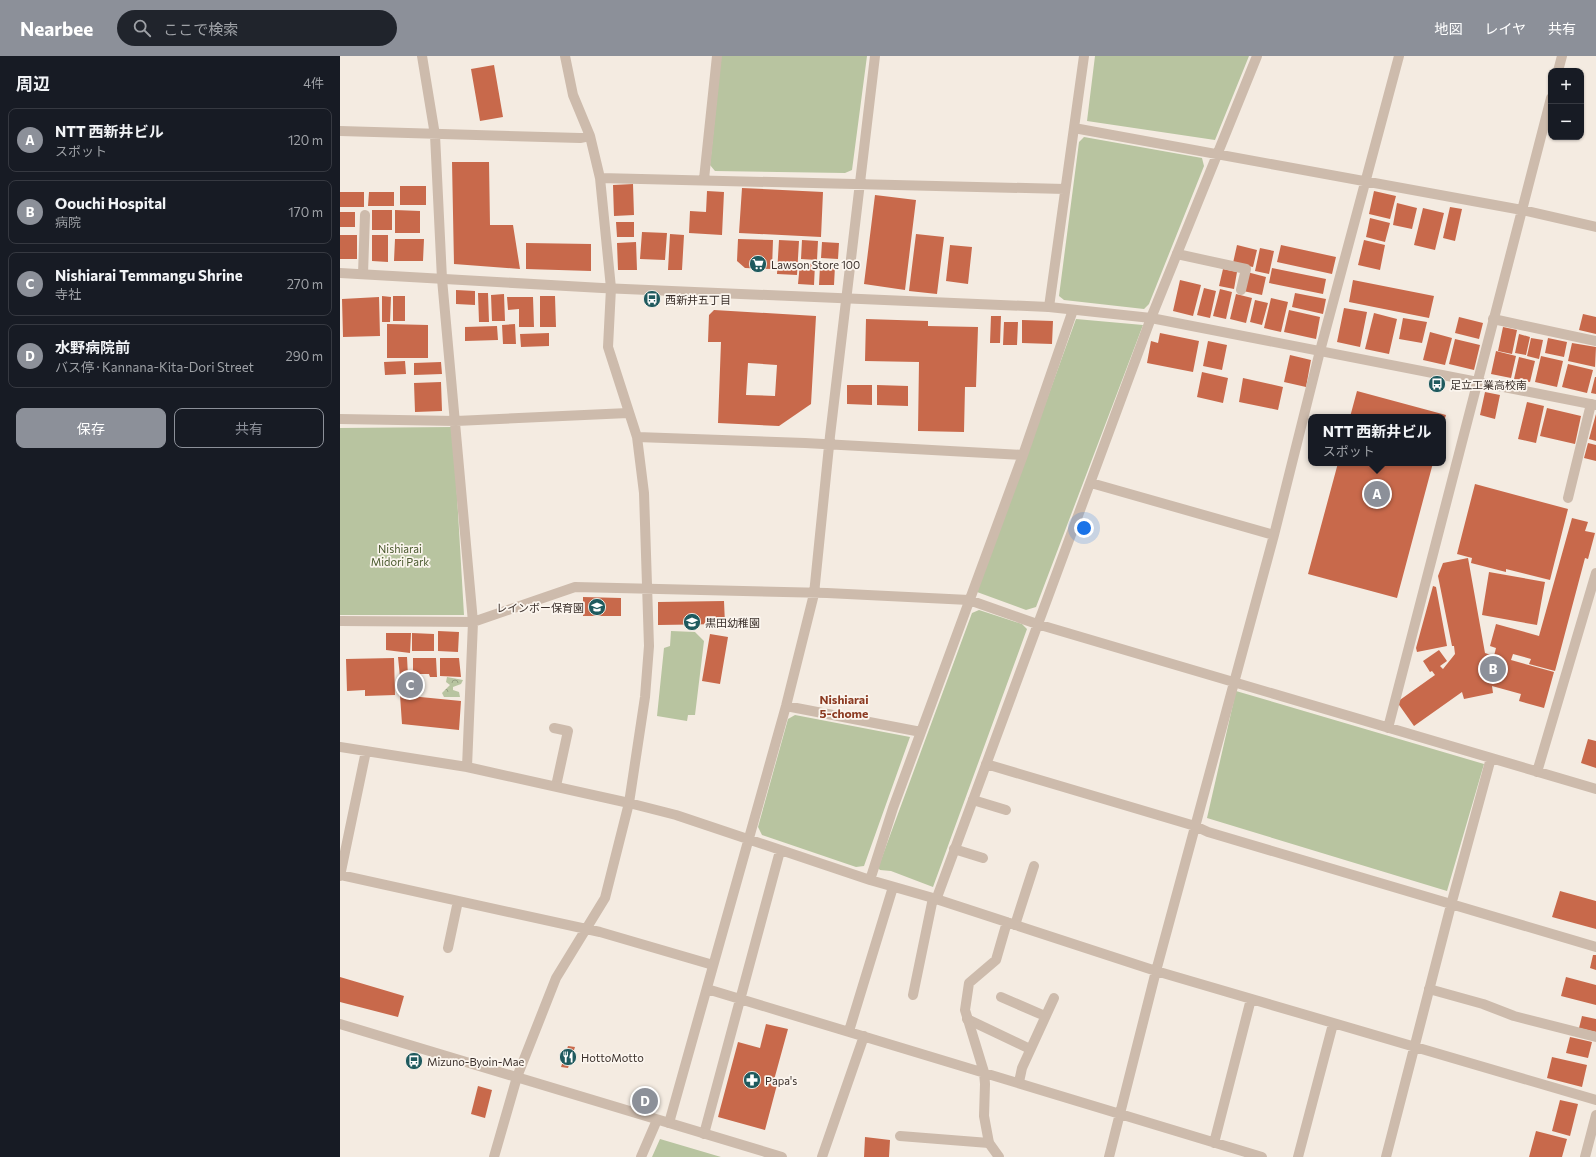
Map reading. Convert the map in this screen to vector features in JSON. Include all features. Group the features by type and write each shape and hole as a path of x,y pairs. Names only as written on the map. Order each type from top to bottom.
{"street":[{"path":"422,56 435,135 442,279 473,622 467,767"},
{"path":"494,1157 517,1077 556,978 605,898 629,803 644,697 649,646 644,493 637,437 628,414 608,347 611,288 600,178 590,136 574,95 565,56"},
{"path":"704,179 717,56"},
{"path":"669,1123 786,706 814,594 828,444 875,56"},
{"path":"1049,307 1084,56"},
{"path":"913,995 934,899 973,800 1151,318 1257,56"},
{"path":"1109,1157 1156,971 1274,535 1320,351 1399,56"},
{"path":"1559,68 1562,56"},
{"path":"1388,728 1549,104"},
{"path":"1074,128 1522,210 1596,227"},
{"path":"340,131 435,135 580,138 590,136"},
{"path":"600,178 704,179 1065,189"},
{"path":"363,274 365,215"},
{"path":"1177,254 1246,269 1241,290"},
{"path":"340,273 611,288 1049,307 1151,318 1593,404 1568,498"},
{"path":"870,880 893,808 1024,455 1073,310"},
{"path":"1494,319 1596,341"},
{"path":"340,419 456,421 628,414"},
{"path":"637,437 828,444 1024,455"},
{"path":"1091,483 1274,535"},
{"path":"1537,772 1596,573"},
{"path":"340,621 473,622 576,587 969,600 1037,624 1596,789"},
{"path":"786,706 921,732"},
{"path":"554,728 568,731 556,786"},
{"path":"340,747 467,767 556,786 676,815 780,851 1011,923 1156,971 1333,1024 1414,1045 1596,1100"},
{"path":"366,751 340,875 585,930 713,965"},
{"path":"1386,1157 1414,1045 1491,758"},
{"path":"986,764 1196,826 1208,832 1596,948"},
{"path":"973,800 1006,810"},
{"path":"954,849 983,858"},
{"path":"704,1134 780,851"},
{"path":"998,1157 989,1143 984,1116 984,1072 965,1010 969,984 996,960 1034,866"},
{"path":"849,1031 893,887"},
{"path":"448,948 458,901"},
{"path":"707,989 1121,1113 1262,1157"},
{"path":"1429,989 1483,1004 1514,1016 1596,1037"},
{"path":"1001,997 1045,1016"},
{"path":"1018,1082 1030,1049 1054,998"},
{"path":"1214,1143 1251,999"},
{"path":"967,1018 1030,1049"},
{"path":"340,1024 782,1157"},
{"path":"1298,1157 1333,1024"},
{"path":"822,1157 864,1036"},
{"path":"1585,1157 1596,1115"},
{"path":"641,1157 657,1120"},
{"path":"900,1136 989,1143"}],"green space":[{"path":"721,56 867,56 852,170 845,173 715,171 710,165"},
{"path":"1095,56 1249,56 1215,140 1087,121"},
{"path":"1084,137 1202,158 1204,166 1149,304 1144,309 1064,300 1059,296 1079,142"},
{"path":"1076,319 1143,325 1036,607 1026,610 977,592"},
{"name":"Nishiarai Midori Park","path":"453,427 464,615 340,615 340,428"},
{"path":"979,610 1022,624 1027,629 933,887 891,871 880,870 878,868 972,613"},
{"path":"671,631 695,632 704,641 695,715 688,715 687,721 657,716 664,648 670,646"},
{"path":"447,677 463,680 461,684 453,687 453,690 459,692 460,697 444,697 442,693 450,685 446,682"},
{"path":"1236,691 1484,764 1447,891 1207,818"},
{"path":"795,715 910,737 864,866 856,867 762,835 758,827 788,719"},
{"path":"660,1139 721,1157 652,1157"}],"building":[{"path":"494,65 503,117 480,121 471,69"},
{"path":"452,162 489,162 490,225 513,225 520,269 454,264"},
{"path":"633,184 634,215 614,216 613,185"},
{"path":"400,186 426,186 426,205 400,205"},
{"path":"742,188 823,192 821,237 739,233"},
{"path":"707,191 724,192 722,235 689,233 690,211 706,212"},
{"path":"1374,191 1396,196 1390,219 1369,214"},
{"path":"340,192 364,192 364,207 340,207"},
{"path":"369,192 394,192 394,206 368,206"},
{"path":"875,195 916,200 905,290 864,284"},
{"path":"1397,203 1417,208 1412,229 1393,225"},
{"path":"1450,207 1462,209 1455,241 1443,238"},
{"path":"1423,208 1444,213 1435,250 1414,245"},
{"path":"372,210 392,210 392,230 372,230"},
{"path":"395,210 420,211 420,233 395,233"},
{"path":"340,212 355,212 355,227 340,227"},
{"path":"1370,218 1390,223 1385,242 1366,237"},
{"path":"616,222 634,222 634,237 617,237"},
{"path":"642,232 667,233 665,260 640,259"},
{"path":"670,234 684,235 682,270 668,270"},
{"path":"916,234 944,237 937,294 909,291"},
{"path":"340,235 357,235 357,259 340,259"},
{"path":"372,235 388,235 388,262 372,261"},
{"path":"395,239 424,239 423,261 394,261"},
{"path":"738,239 773,240 772,269 745,268 737,261"},
{"path":"779,240 799,241 797,275 777,274"},
{"path":"802,240 818,241 817,260 801,259"},
{"path":"1364,240 1385,245 1380,270 1358,265"},
{"path":"636,242 637,270 618,270 617,243"},
{"path":"822,242 839,243 838,259 821,258"},
{"path":"526,243 591,244 591,271 526,269"},
{"path":"950,245 972,247 968,284 946,281"},
{"path":"1237,245 1257,250 1253,267 1233,263"},
{"path":"1281,245 1336,257 1332,274 1277,262"},
{"path":"1260,248 1274,251 1269,274 1255,271"},
{"path":"800,263 815,264 814,285 798,284"},
{"path":"820,266 835,266 834,285 819,285"},
{"path":"1272,268 1326,279 1323,294 1269,283"},
{"path":"1223,269 1237,272 1234,289 1219,286"},
{"path":"1247,272 1266,277 1262,295 1243,291"},
{"path":"1180,280 1201,285 1193,316 1173,311"},
{"path":"1353,280 1434,296 1429,318 1349,302"},
{"path":"1204,288 1216,291 1210,318 1197,315"},
{"path":"1220,289 1232,292 1226,319 1213,316"},
{"path":"456,290 475,291 475,305 456,304"},
{"path":"478,293 488,293 489,322 479,322"},
{"path":"1295,293 1326,299 1323,314 1292,307"},
{"path":"504,294 505,321 492,321 491,295"},
{"path":"1236,294 1252,298 1246,323 1230,319"},
{"path":"382,296 391,297 390,322 382,322"},
{"path":"393,296 405,296 405,321 393,321"},
{"path":"540,296 555,296 556,327 540,327"},
{"path":"379,297 380,336 343,337 342,299"},
{"path":"507,297 533,297 534,327 519,327 519,309 508,310"},
{"path":"1271,298 1288,302 1281,332 1264,328"},
{"path":"1255,300 1268,303 1262,325 1250,322"},
{"path":"1344,308 1367,312 1360,347 1337,342"},
{"path":"714,310 816,316 811,404 779,426 718,423 721,342 708,342 709,315","holes":["748,363 777,365 775,396 746,395"]},
{"path":"1289,310 1320,317 1316,339 1284,332"},
{"path":"1374,313 1397,319 1389,354 1365,349"},
{"path":"1583,314 1596,317 1596,334 1579,330"},
{"path":"991,316 1001,316 1000,343 990,343"},
{"path":"1459,317 1483,323 1479,339 1455,333"},
{"path":"1403,318 1427,322 1422,343 1399,339"},
{"path":"866,319 928,321 928,326 978,327 976,387 965,387 964,432 918,431 919,362 865,361"},
{"path":"1022,320 1053,321 1052,344 1022,343"},
{"path":"1004,322 1018,322 1017,345 1003,345"},
{"path":"387,324 428,325 428,358 387,358"},
{"path":"515,324 516,344 503,344 502,325"},
{"path":"497,326 498,340 465,341 465,327"},
{"path":"1503,327 1517,330 1512,354 1498,351"},
{"path":"1430,332 1452,338 1445,365 1423,360"},
{"path":"549,333 549,346 521,347 520,334"},
{"path":"1160,333 1199,341 1193,372 1147,363 1151,341 1158,343"},
{"path":"1519,334 1530,337 1526,355 1515,353"},
{"path":"1531,338 1543,340 1539,359 1527,356"},
{"path":"1548,338 1567,342 1564,357 1545,353"},
{"path":"1455,339 1480,345 1474,370 1449,364"},
{"path":"1208,341 1227,345 1222,370 1203,366"},
{"path":"1572,343 1596,347 1595,367 1568,361"},
{"path":"1496,351 1516,356 1511,378 1491,374"},
{"path":"1290,355 1311,360 1306,387 1284,382"},
{"path":"1541,356 1563,361 1557,387 1535,382"},
{"path":"1519,357 1535,361 1530,382 1514,379"},
{"path":"405,361 406,374 385,375 384,362"},
{"path":"441,362 442,374 414,375 414,363"},
{"path":"1568,364 1593,370 1587,393 1562,387"},
{"path":"1202,372 1228,378 1223,403 1197,397"},
{"path":"1596,377 1596,394 1591,393"},
{"path":"1243,378 1283,387 1278,410 1239,402"},
{"path":"441,382 442,411 415,412 414,383"},
{"path":"847,385 872,385 872,405 847,404"},
{"path":"877,385 908,386 908,406 877,405"},
{"path":"1357,391 1442,414 1351,414"},
{"path":"1485,392 1500,395 1495,419 1480,415"},
{"path":"1527,402 1544,406 1536,443 1518,439"},
{"path":"1547,408 1581,416 1575,444 1540,436"},
{"path":"1596,414 1596,441 1589,439"},
{"path":"1588,443 1596,445 1596,461 1584,458"},
{"path":"1337,466 1432,466 1397,598 1308,574"},
{"path":"1475,484 1568,509 1550,580 1506,569 1506,572 1471,563 1472,558 1457,554"},
{"path":"1572,518 1588,522 1585,531 1595,533 1588,559 1585,558 1555,671 1529,664 1531,659 1513,654 1511,660 1554,672 1544,708 1519,701 1521,694 1492,686 1493,693 1464,699 1462,692 1414,726 1397,702 1435,675 1432,671 1430,672 1423,661 1439,650 1447,661 1440,666 1443,669 1455,654 1454,646 1452,646 1438,576 1443,563 1468,558 1485,653 1494,656 1496,648 1490,646 1496,624 1539,636"},
{"path":"1489,572 1545,582 1537,625 1482,615"},
{"path":"1433,586 1436,587 1447,646 1417,652 1416,648"},
{"path":"583,597 621,598 621,616 583,616"},
{"path":"724,601 725,624 658,625 658,602"},
{"path":"438,631 459,632 458,652 438,651"},
{"path":"386,633 411,633 410,653 386,650"},
{"path":"412,633 434,634 434,651 412,651"},
{"path":"710,634 728,637 720,684 702,681"},
{"path":"398,657 407,657 408,676 400,677"},
{"path":"394,658 395,695 365,696 365,690 347,691 346,659"},
{"path":"413,658 436,658 437,677 430,677 429,674 413,674"},
{"path":"440,658 459,658 461,677 440,676"},
{"path":"407,677 417,678 417,681 420,681 419,691 416,690 416,693 405,692 405,689 402,689 403,679 407,680"},
{"path":"400,695 461,701 459,730 402,724"},
{"path":"1588,739 1596,741 1596,768 1581,763"},
{"path":"1560,891 1596,901 1596,929 1552,917"},
{"path":"1593,955 1596,955 1596,970 1590,968"},
{"path":"340,977 404,996 398,1017 340,1002"},
{"path":"1566,977 1596,985 1596,1005 1561,996"},
{"path":"1582,1016 1596,1019 1596,1032 1579,1028"},
{"path":"766,1024 788,1029 774,1080 778,1081 765,1130 718,1117 738,1042 760,1048"},
{"path":"1570,1037 1592,1042 1588,1058 1566,1053"},
{"path":"568,1046 575,1047 568,1068 561,1067"},
{"path":"1552,1057 1587,1065 1582,1087 1547,1078"},
{"path":"478,1086 492,1090 485,1118 471,1114"},
{"path":"1560,1100 1578,1104 1570,1136 1552,1131"},
{"path":"1536,1131 1567,1139 1562,1157 1529,1157"},
{"path":"865,1137 890,1140 889,1157 864,1157"}],"place":[{"name":"Lawson Store 100","path":"758,264"},
{"name":"西新井五丁目","path":"652,299"},
{"name":"足立工業高校南","path":"1437,384"},
{"name":"NTT 西新井ビル","path":"1377,494"},
{"name":"レインボー保育園","path":"597,607"},
{"name":"黒田幼稚園","path":"692,622"},
{"name":"Oouchi Hospital","path":"1493,669"},
{"name":"Nishiarai Temmangu Shrine","path":"410,685"},
{"name":"HottoMotto","path":"568,1057"},
{"name":"Mizuno-Byoin-Mae","path":"414,1061"},
{"name":"Papa's","path":"752,1080"},
{"name":"水野病院前","path":"645,1101"}],"district":[{"name":"Nishiarai 5-chome","path":"844,706"}]}
